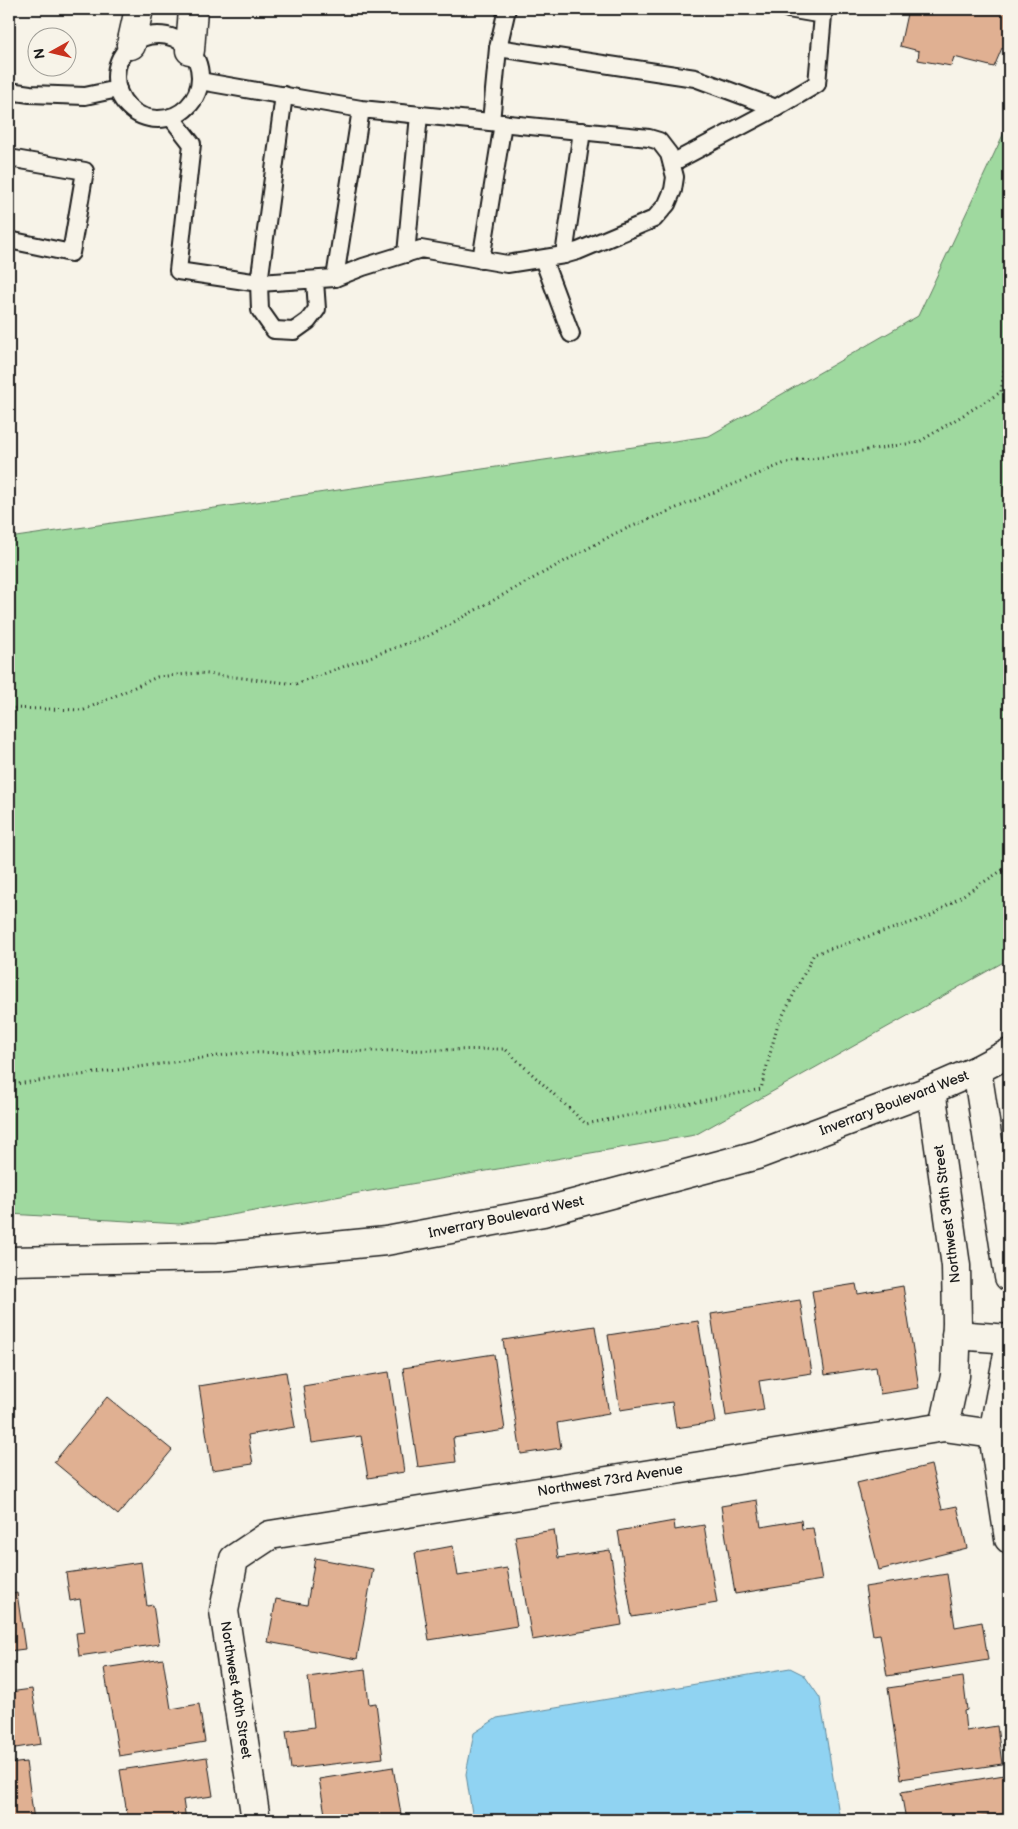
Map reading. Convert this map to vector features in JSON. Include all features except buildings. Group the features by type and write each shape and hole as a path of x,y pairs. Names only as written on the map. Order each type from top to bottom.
{"street":[{"path":"131,44 139,9"},
{"path":"190,50 193,9"},
{"name":"Inverrary Boulevard West","path":"9,1261 219,1257 386,1241 534,1214 757,1155 931,1090 977,1070 1009,1053"},
{"path":"977,1070 1009,1277"},
{"name":"Northwest 39th Street","path":"931,1090 956,1266 955,1376 944,1427"},
{"path":"956,1335 1009,1339"},
{"path":"1009,1348 993,1434 1009,1539"},
{"name":"Northwest 73rd Avenue","path":"234,1559 270,1534 944,1427 993,1434"},
{"name":"Northwest 40th Street","path":"234,1559 224,1611 256,1820"}],"lane":[{"path":"481,260 497,122 498,48 507,9"},
{"path":"672,162 776,108 817,84 823,15 788,9"},
{"path":"162,35 178,39 190,50 198,64 200,81 195,96 186,109 171,117 154,119 139,114 126,104 118,90 116,73 121,58 131,44 145,37 162,35"},
{"path":"498,48 695,78 776,108"},
{"path":"171,117 192,144 178,271 259,283 335,278 421,249 507,264 564,255 654,219 667,204 673,190 675,177 670,154 659,142 649,138 361,110 200,81"},
{"path":"9,91 30,94 84,96 118,90"},
{"path":"284,96 259,283 260,310 274,330 294,331 308,321 317,309 315,280"},
{"path":"335,278 361,110"},
{"path":"406,254 419,115"},
{"path":"564,255 582,131"},
{"path":"9,158 86,171 71,253 9,240"},
{"path":"543,259 571,334"}],"path":[{"path":"9,708 84,710 157,677 199,673 296,684 430,635 616,534 785,463 919,442 1001,392 1009,331"},
{"path":"9,1085 239,1053 505,1049 586,1124 761,1089 778,1027 814,954 929,917 1009,866"}],"green space":[{"path":"1009,122 1009,959 695,1135 179,1224 9,1214 9,538 709,436 918,316"}],"water":[{"path":"790,1668 804,1675 820,1698 840,1820 473,1820 466,1774 474,1733 497,1718"}]}
